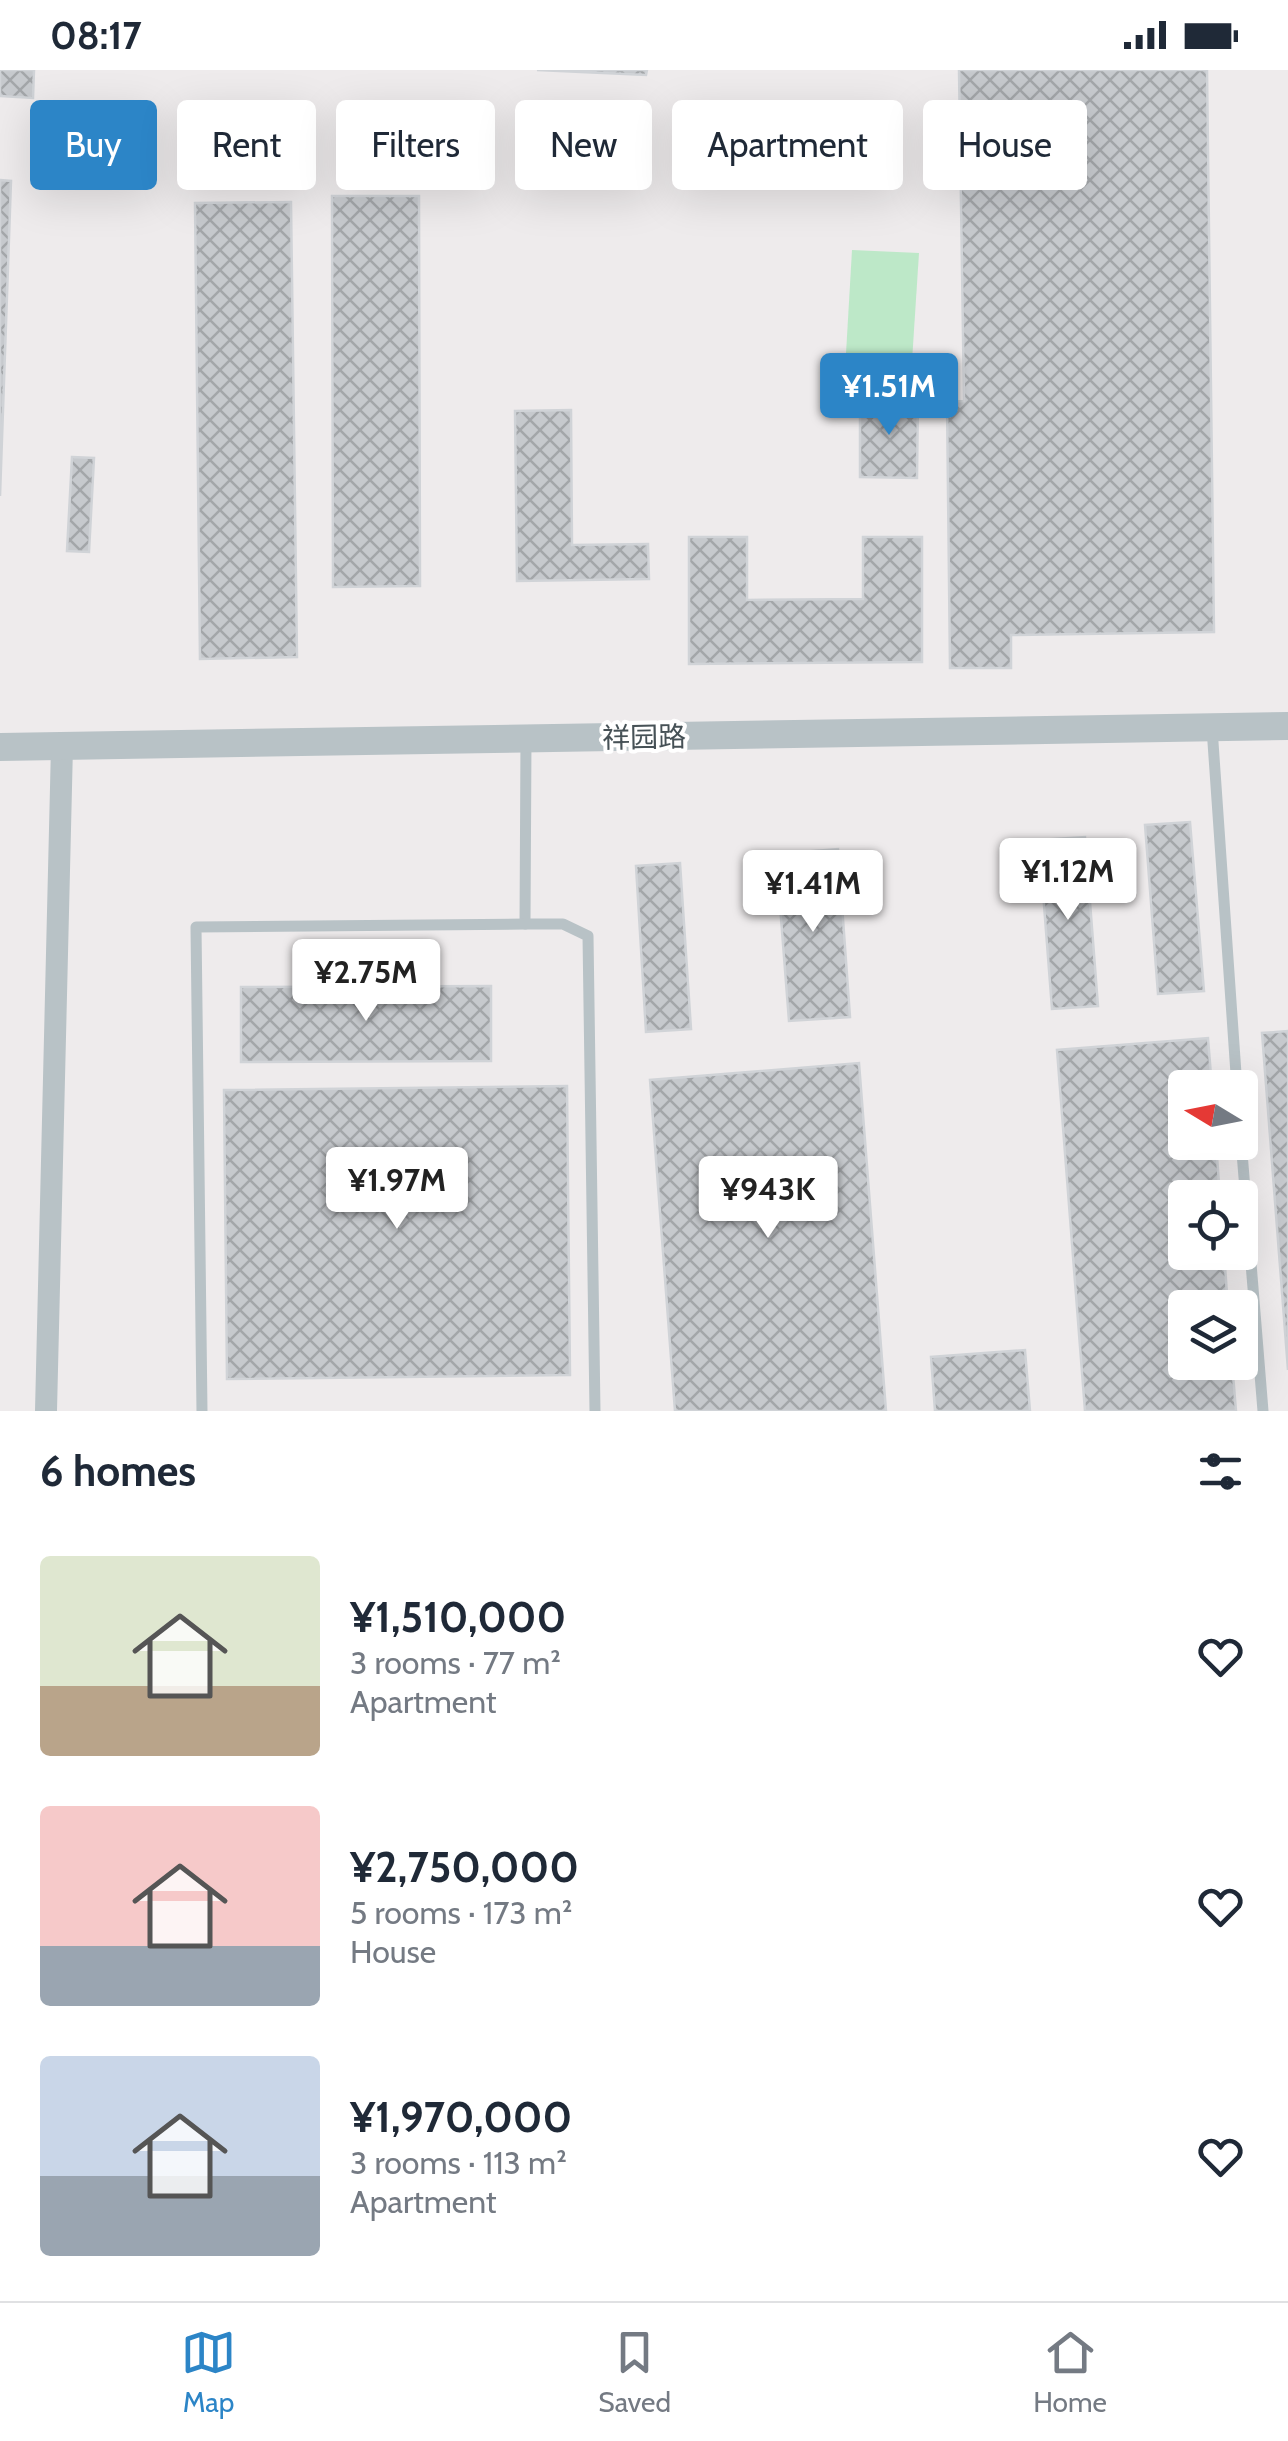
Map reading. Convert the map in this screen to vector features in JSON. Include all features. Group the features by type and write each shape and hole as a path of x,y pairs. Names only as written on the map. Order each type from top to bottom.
{"street":[{"name":"祥园路","path":"0,747 1288,726"},
{"path":"46,1411 62,746"}],"lane":[{"path":"1212,728 1236,1070"},
{"path":"524,924 526,738"},
{"path":"202,1411 196,927 524,924 563,924 588,936 595,1411"},
{"path":"1243,1160 1263,1411"}],"green space":[{"path":"852,250 919,253 910,392 844,388"}],"building":[{"path":"0,70 34,70 33,98 0,96"},
{"path":"537,70 647,70 646,75"},
{"path":"959,70 1207,70 1214,632 1011,635 1011,668 950,668 947,402 964,401 961,190 1087,190 1087,100 959,100"},
{"path":"0,180 11,181 0,496"},
{"path":"332,196 419,196 420,586 333,587"},
{"path":"291,202 297,657 200,659 195,203"},
{"path":"860,398 918,398 917,478 860,477"},
{"path":"571,410 572,545 648,544 649,579 517,581 515,411"},
{"path":"72,457 94,458 89,552 67,551"},
{"path":"689,537 747,537 747,600 863,599 863,537 922,537 922,662 689,664"},
{"path":"1190,822 1204,991 1158,994 1145,825"},
{"path":"1085,837 1098,1006 1052,1009 1039,840"},
{"path":"838,849 850,1017 789,1021 776,854"},
{"path":"680,863 691,1029 646,1032 636,866"},
{"path":"491,986 491,1061 241,1062 241,987"},
{"path":"1288,1031 1288,1370 1262,1033"},
{"path":"1208,1038 1211,1070 1168,1070 1168,1160 1217,1160 1219,1180 1168,1180 1168,1270 1225,1270 1227,1290 1168,1290 1168,1380 1233,1380 1236,1411 1085,1411 1057,1050"},
{"path":"859,1063 886,1411 675,1411 650,1080"},
{"path":"567,1086 570,1375 227,1379 224,1090"},
{"path":"1025,1350 1030,1411 935,1411 931,1357"}]}
